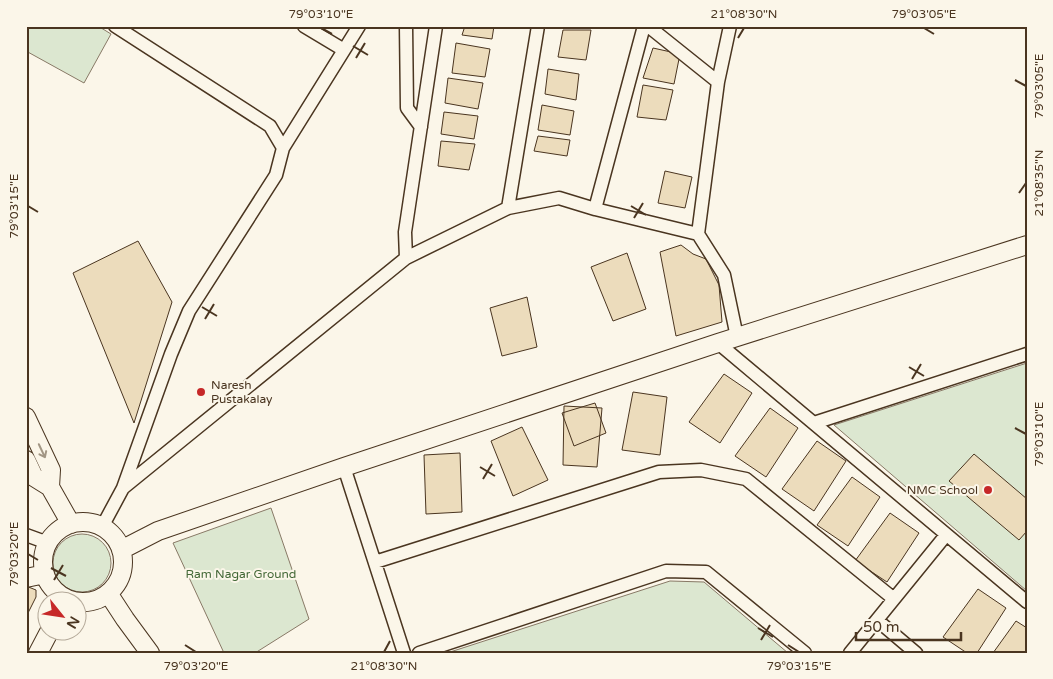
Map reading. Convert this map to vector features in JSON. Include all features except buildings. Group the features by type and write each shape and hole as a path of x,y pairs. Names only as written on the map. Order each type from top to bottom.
{"street":[{"path":"115,26 270,126 283,148"},
{"path":"304,26 344,50"},
{"path":"102,527 123,488 189,311 276,175 283,148 359,26"},
{"path":"406,26 406,108 421,127"},
{"path":"406,258 405,232 436,26"},
{"path":"508,208 538,26"},
{"path":"595,209 644,26"},
{"path":"648,26 718,82"},
{"path":"730,26 718,82 698,234 724,275 737,337"},
{"path":"123,488 406,258 508,208 559,198 595,209 698,234"},
{"path":"121,550 158,531 344,467 718,343 1027,245"},
{"path":"718,343 1027,602"},
{"path":"814,423 1027,354"},
{"path":"26,417 51,470 50,487"},
{"path":"26,460 34,477 50,487 72,524"},
{"path":"344,467 404,653"},
{"path":"374,562 659,472 700,470 746,479 894,599"},
{"path":"57,592 49,583 43,564 44,553 48,543 58,532 72,524 92,523 102,527 114,537 121,550 123,562 116,584 108,593 88,602"},
{"path":"26,535 48,543"},
{"path":"850,653 946,535"},
{"path":"419,653 435,650 666,570 706,572 805,653"},
{"path":"26,578 45,574"},
{"path":"108,593 150,653"},
{"path":"877,620 916,653"}],"green space":[{"path":"26,26 98,26 111,34 84,83 26,51"},
{"path":"1027,363 1027,591 834,425"},
{"name":"Ram Nagar Ground","path":"271,508 309,619 255,653 224,653 173,543"},
{"path":"82,534 93,536 103,542 110,557 109,574 103,584 93,590 82,592 71,590 61,584 55,574 53,563 55,552 61,542 71,536"},
{"path":"670,581 704,582 788,653 447,653"}],"place":[{"name":"Naresh Pustakalay","path":"201,392"},
{"name":"NMC School","path":"988,490"}]}
